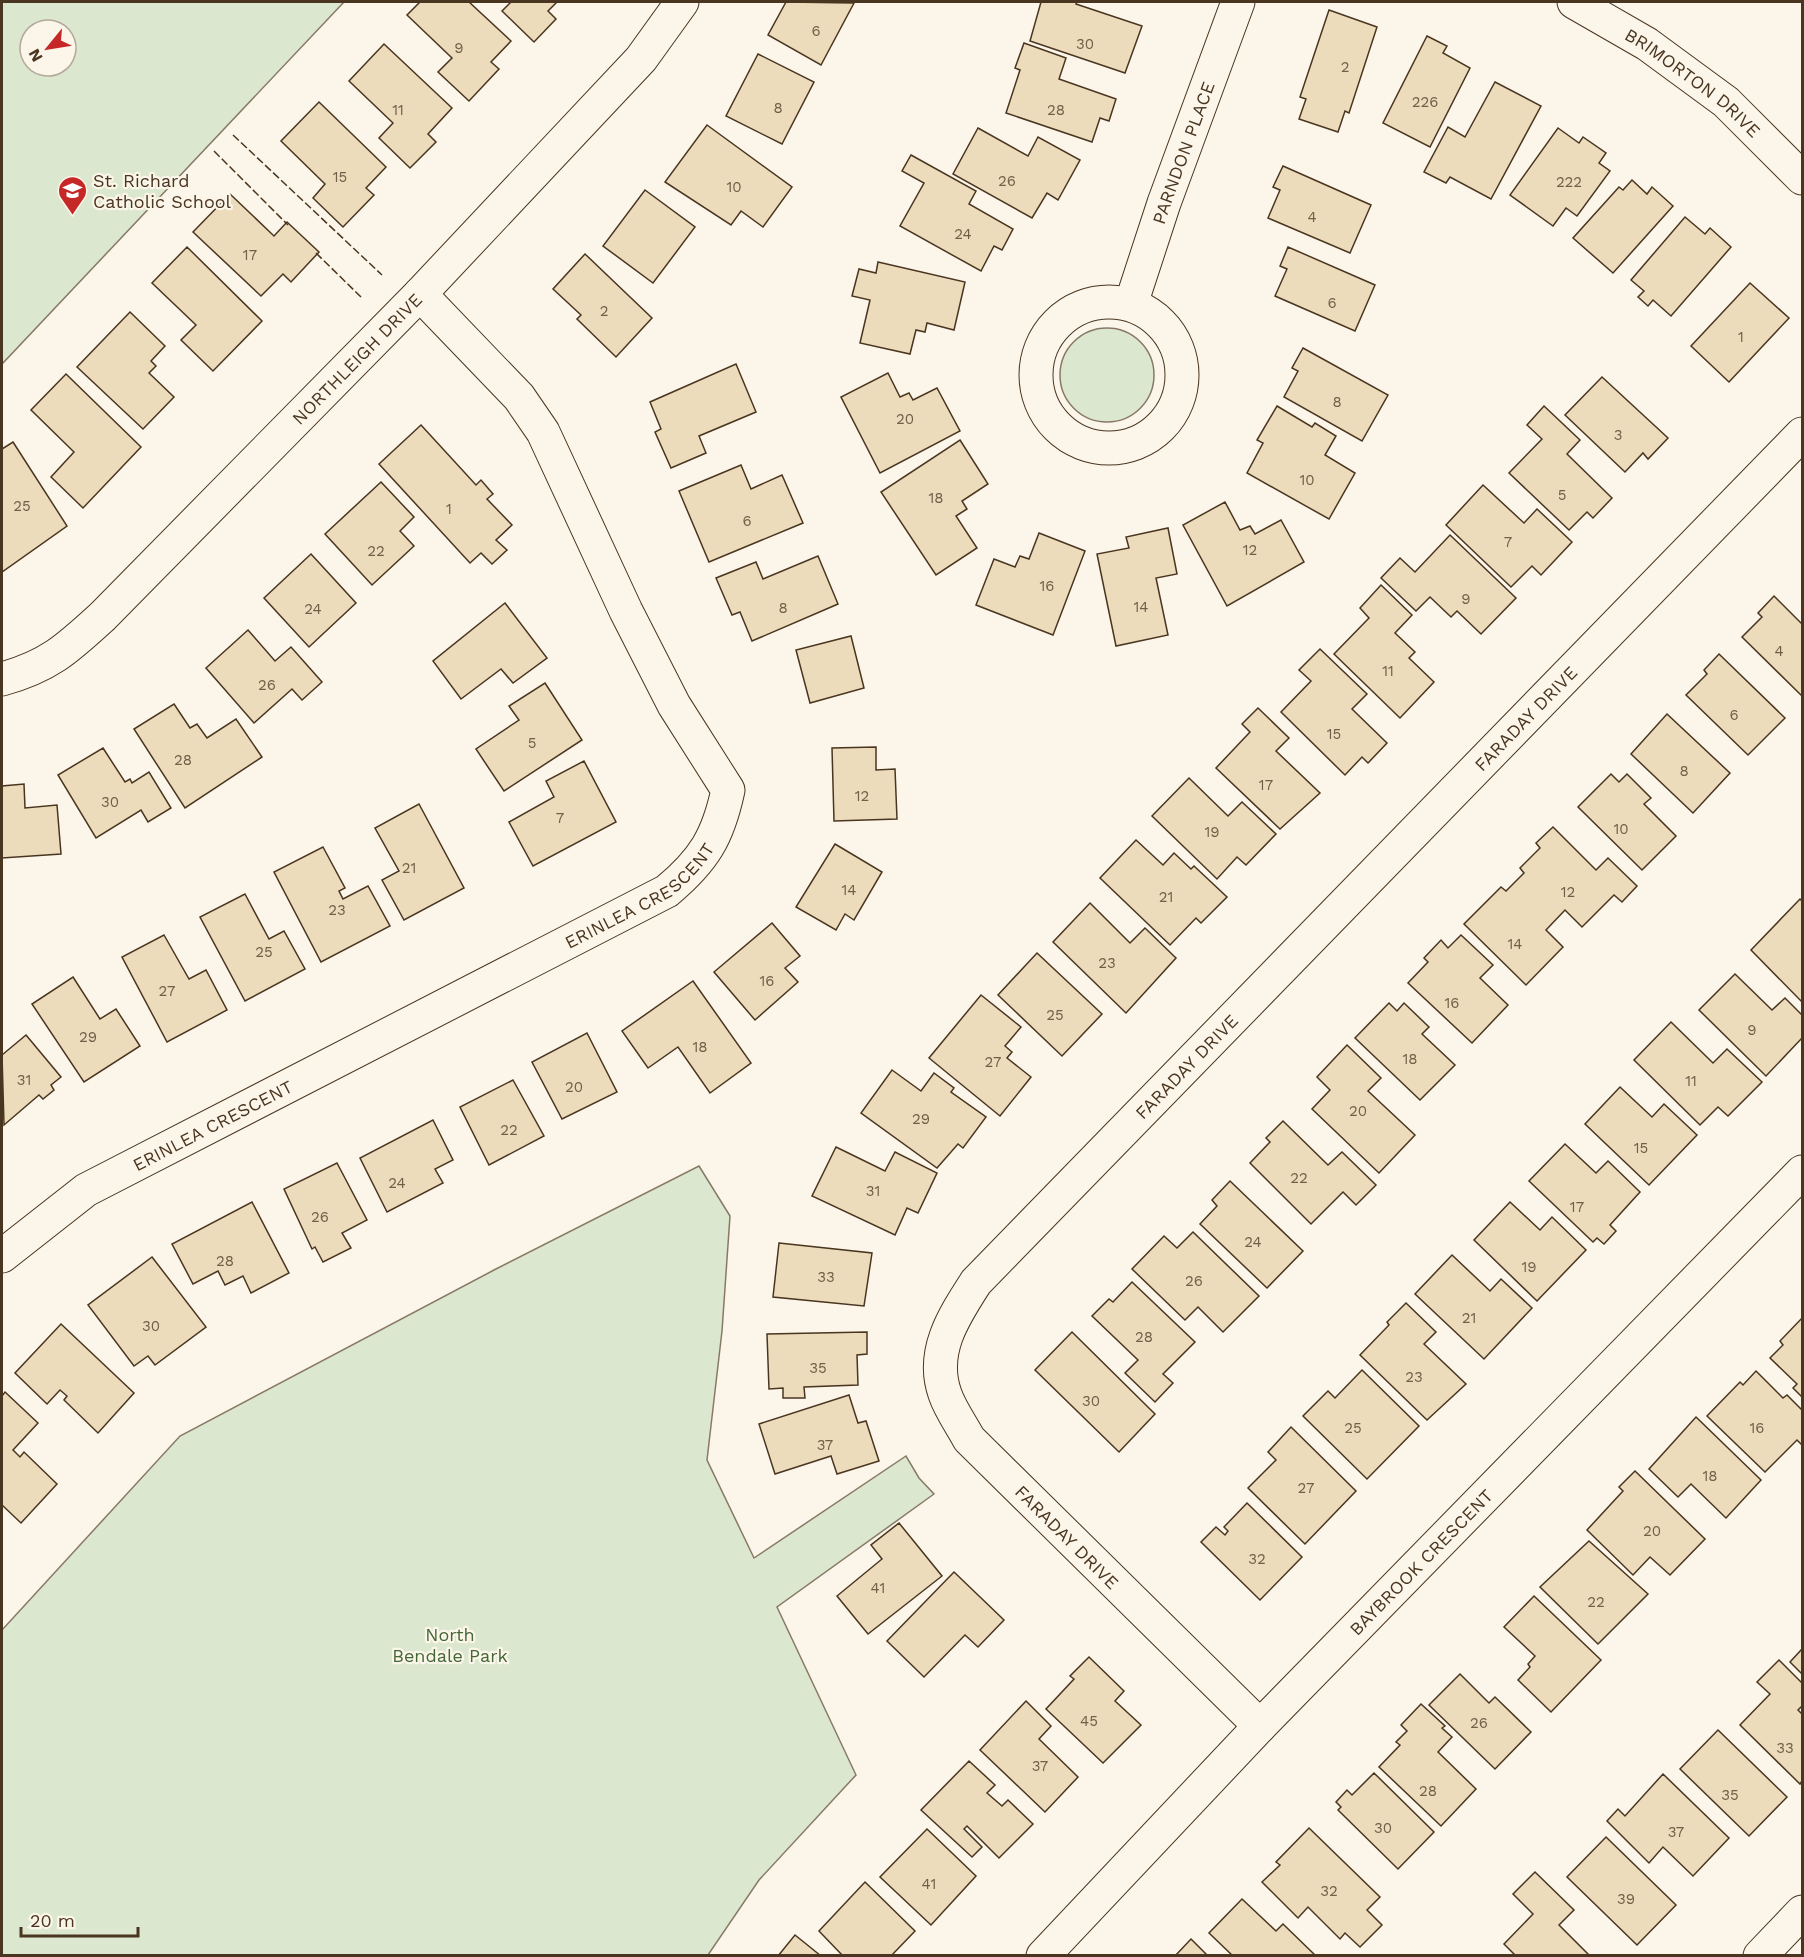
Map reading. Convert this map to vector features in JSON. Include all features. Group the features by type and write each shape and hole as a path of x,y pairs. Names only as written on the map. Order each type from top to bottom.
{"street":[{"name":"NORTHLEIGH DRIVE","path":"2,679 31,671 63,653 103,616 420,294 641,59 682,2"},
{"name":"PARNDON PLACE","path":"1131,304 1164,203 1238,2"},
{"name":"BRIMORTON DRIVE","path":"1574,2 1647,44 1726,102 1803,178"},
{"name":"ERINLEA CRESCENT","path":"2,1256 86,1190 667,891 690,872 709,848 721,821 728,790 674,705 626,611 543,432 519,397 420,294"},
{"path":"1107,301 1131,304 1152,315 1170,332 1180,354 1183,379 1174,409 1165,423 1147,438 1124,448 1100,448 1077,441 1057,427 1043,407 1036,384 1037,359 1046,337 1062,318 1083,306 1107,301"},
{"name":"FARADAY DRIVE","path":"1260,1726 969,1439 945,1393 940,1351 957,1312 976,1282 1803,434"},
{"name":"BAYBROOK CRESCENT","path":"1043,1956 1260,1726 1803,1172"},
{"path":"1760,1956 1803,1912"}],"green space":[{"name":"St. Richard Catholic School","path":"2,2 344,2 2,364"},
{"path":"1107,328 1125,332 1140,342 1150,357 1154,375 1150,393 1140,408 1125,418 1107,422 1089,418 1074,408 1064,393 1060,375 1064,357 1074,342 1089,332"},
{"name":"North Bendale Park","path":"699,1166 730,1216 722,1331 707,1460 754,1558 906,1456 919,1478 934,1494 777,1607 856,1775 759,1880 708,1955 2,1955 2,1630 180,1436 494,1270"}],"building":[{"path":"420,2 469,2 511,41 491,62 499,69 469,101 438,72 452,58 407,15"},
{"path":"511,2 557,2 548,11 556,19 534,42 502,11"},
{"path":"786,2 854,3 821,65 768,35"},
{"path":"1041,2 1077,2 1076,4 1142,26 1125,73 1030,41"},
{"path":"1329,10 1377,27 1349,113 1345,111 1338,132 1299,119 1306,99 1300,97"},
{"path":"1427,36 1447,46 1443,53 1470,68 1430,147 1383,123"},
{"path":"1024,43 1066,58 1059,79 1116,99 1109,121 1100,118 1092,142 1006,113 1020,70 1015,68"},
{"path":"384,44 452,108 428,134 436,142 410,168 379,138 393,123 349,81"},
{"path":"758,54 814,82 782,144 726,116"},
{"path":"1495,82 1541,106 1491,199 1450,177 1446,183 1424,172 1448,127 1465,137"},
{"path":"319,102 386,167 366,188 374,195 343,227 313,198 325,184 281,141"},
{"path":"707,125 792,187 763,227 741,211 731,225 665,182"},
{"path":"978,128 1028,156 1038,137 1080,160 1058,200 1047,193 1032,218 953,174"},
{"path":"1558,128 1579,143 1583,137 1606,153 1599,163 1610,171 1577,216 1566,208 1553,226 1510,195"},
{"path":"911,155 976,191 969,204 1013,229 1002,250 994,246 981,271 900,226 924,183 902,171"},
{"path":"1283,166 1371,205 1350,253 1268,218 1280,190 1273,187"},
{"path":"1632,180 1647,194 1652,187 1673,206 1613,273 1573,238 1619,187 1623,190"},
{"path":"645,190 695,227 653,283 603,246"},
{"path":"230,194 274,236 287,222 319,252 291,282 283,274 261,296 193,232"},
{"path":"1685,217 1705,234 1710,228 1731,247 1671,316 1653,300 1648,306 1638,297 1644,291 1631,280"},
{"path":"187,247 262,321 213,371 181,340 196,325 152,283"},
{"path":"1288,247 1375,285 1355,331 1275,296 1287,269 1280,266"},
{"path":"585,254 652,318 616,357 577,319 581,315 553,289"},
{"path":"878,262 965,282 954,330 927,323 925,332 916,330 910,354 860,343 870,300 852,296 859,269 876,273"},
{"path":"1750,283 1789,318 1729,382 1691,346"},
{"path":"130,312 165,346 151,361 156,366 149,373 174,397 143,429 77,367"},
{"path":"1303,348 1388,395 1362,441 1284,397 1298,371 1292,368"},
{"path":"736,364 756,412 699,436 706,453 671,468 655,432 661,429 650,402"},
{"path":"888,373 900,397 909,393 913,400 937,388 960,431 880,473 841,397"},
{"path":"66,374 141,447 83,508 51,477 74,452 31,410"},
{"path":"1602,377 1668,438 1648,459 1643,453 1625,472 1565,415"},
{"path":"1277,406 1312,427 1315,423 1336,436 1325,455 1355,473 1329,519 1247,473 1263,443 1257,440"},
{"path":"1544,406 1580,440 1567,454 1612,498 1593,518 1587,512 1569,530 1509,473 1542,439 1527,425"},
{"path":"421,425 476,485 481,480 493,494 487,499 512,525 496,540 507,550 492,564 481,553 470,563 379,464"},
{"path":"960,440 988,484 962,501 967,509 956,516 977,548 936,575 881,492"},
{"path":"13,442 67,526 2,572 2,449"},
{"path":"741,465 751,489 782,475 803,523 709,562 679,491"},
{"path":"381,482 414,517 400,531 414,546 372,585 325,534"},
{"path":"1483,485 1524,523 1537,509 1572,542 1541,575 1532,566 1511,587 1446,525"},
{"path":"1225,502 1240,530 1250,526 1255,534 1281,520 1304,562 1227,606 1183,525"},
{"path":"1168,528 1177,574 1156,578 1168,635 1116,646 1097,554 1129,548 1126,537"},
{"path":"1039,533 1085,551 1053,635 976,605 994,559 1015,567 1020,556 1029,559"},
{"path":"1450,535 1516,598 1481,634 1457,611 1451,617 1430,597 1416,611 1381,578 1400,558 1415,572"},
{"path":"311,554 356,603 309,647 264,598"},
{"path":"818,556 838,604 752,641 740,612 732,615 716,578 756,562 763,579"},
{"path":"1381,585 1412,615 1395,633 1415,652 1409,658 1434,682 1400,718 1334,654 1369,618 1360,608"},
{"path":"1774,596 1802,624 1802,696 1742,637 1762,617 1758,613"},
{"path":"505,603 547,658 513,683 501,669 461,699 433,661"},
{"path":"248,630 275,661 291,647 322,682 302,700 292,689 254,723 206,668"},
{"path":"851,636 864,688 810,703 796,650"},
{"path":"1320,649 1367,694 1352,709 1387,743 1368,763 1362,757 1345,775 1281,712 1311,681 1299,670"},
{"path":"1719,654 1785,718 1748,755 1686,695 1707,674 1704,670"},
{"path":"545,683 582,740 504,791 476,749 519,720 509,706"},
{"path":"174,704 190,728 197,724 207,738 236,719 262,757 185,808 134,729"},
{"path":"1258,708 1289,738 1276,751 1320,793 1280,829 1216,768 1250,732 1242,724"},
{"path":"1667,714 1730,773 1693,813 1631,754"},
{"path":"876,747 876,770 895,769 897,819 834,821 832,748"},
{"path":"103,748 125,782 130,779 132,783 149,772 171,808 148,822 141,810 96,838 58,775"},
{"path":"584,761 616,822 533,866 509,822 554,797 546,781"},
{"path":"1611,774 1619,782 1627,774 1651,798 1644,804 1676,836 1642,870 1578,807"},
{"path":"1189,778 1228,816 1242,802 1276,834 1246,865 1237,857 1217,879 1152,816"},
{"path":"24,784 25,808 57,805 61,854 2,858 2,786"},
{"path":"419,804 464,888 404,920 382,880 399,871 375,828"},
{"path":"1553,827 1596,870 1608,858 1637,886 1622,902 1614,895 1582,927 1565,910 1546,930 1563,947 1526,985 1464,924 1501,887 1506,891 1524,873 1520,868 1540,848 1536,843"},
{"path":"1136,840 1163,865 1174,853 1191,869 1194,866 1227,897 1201,923 1196,918 1170,945 1100,878"},
{"path":"835,844 882,872 854,920 845,914 836,930 796,907"},
{"path":"323,847 345,888 339,891 343,899 368,886 390,926 321,962 274,872"},
{"path":"245,894 269,939 284,931 305,969 245,1001 200,917"},
{"path":"1800,899 1802,901 1802,1002 1751,950"},
{"path":"1090,903 1130,943 1145,928 1176,958 1126,1013 1053,942"},
{"path":"772,923 800,956 785,968 798,982 755,1020 714,972"},
{"path":"164,935 189,979 206,970 227,1010 167,1042 122,957"},
{"path":"1461,935 1493,965 1480,978 1508,1005 1472,1043 1408,983 1428,962 1424,958 1441,940 1448,948"},
{"path":"1037,953 1102,1014 1062,1056 998,995"},
{"path":"1735,974 1772,1010 1785,998 1802,1015 1802,1038 1766,1076 1699,1010"},
{"path":"73,977 100,1019 116,1009 140,1046 84,1082 32,1004"},
{"path":"693,981 751,1063 710,1093 678,1047 648,1068 622,1031"},
{"path":"981,995 1021,1027 1005,1046 1012,1052 1007,1058 1031,1077 1000,1116 929,1058"},
{"path":"1389,1003 1397,1011 1404,1003 1429,1027 1422,1034 1455,1065 1420,1100 1355,1038"},
{"path":"1671,1022 1713,1063 1727,1049 1762,1082 1728,1116 1718,1107 1700,1125 1634,1060"},
{"path":"587,1033 617,1092 562,1119 532,1062"},
{"path":"26,1035 61,1077 51,1085 54,1090 43,1099 39,1095 4,1125 2,1055"},
{"path":"1347,1045 1381,1078 1368,1091 1415,1135 1379,1173 1312,1109 1330,1090 1317,1077"},
{"path":"892,1070 921,1091 934,1073 954,1088 951,1092 986,1117 963,1148 958,1144 937,1168 861,1113"},
{"path":"513,1080 544,1136 489,1165 460,1107"},
{"path":"1620,1087 1652,1117 1664,1104 1697,1135 1649,1185 1585,1124"},
{"path":"433,1120 453,1160 435,1169 443,1183 387,1212 360,1158"},
{"path":"1283,1121 1328,1165 1342,1152 1376,1185 1356,1205 1343,1192 1311,1224 1250,1163 1270,1142 1266,1138"},
{"path":"1565,1144 1596,1173 1608,1161 1640,1192 1610,1225 1616,1231 1604,1244 1597,1238 1593,1242 1529,1181"},
{"path":"836,1147 885,1171 895,1152 937,1173 918,1213 907,1208 895,1235 812,1196"},
{"path":"337,1163 367,1220 342,1233 351,1248 323,1262 315,1247 312,1249 284,1189"},
{"path":"1230,1181 1303,1251 1267,1288 1200,1224 1217,1206 1212,1200"},
{"path":"252,1202 289,1273 251,1293 243,1276 225,1285 218,1271 193,1284 172,1244"},
{"path":"1510,1202 1540,1230 1552,1217 1586,1250 1537,1301 1474,1240"},
{"path":"1193,1232 1259,1296 1223,1332 1198,1307 1185,1320 1132,1269 1164,1236 1177,1248"},
{"path":"779,1243 872,1253 864,1306 773,1297"},
{"path":"1452,1255 1490,1291 1501,1279 1532,1308 1484,1359 1415,1294"},
{"path":"152,1257 206,1327 155,1365 148,1356 134,1366 88,1305"},
{"path":"1132,1282 1195,1342 1163,1374 1173,1383 1155,1402 1125,1373 1138,1360 1092,1316 1109,1299 1113,1302"},
{"path":"1406,1303 1436,1332 1424,1344 1466,1384 1427,1420 1360,1355 1389,1325 1387,1322"},
{"path":"1802,1318 1802,1397 1793,1388 1797,1384 1770,1358 1783,1345 1780,1341"},
{"path":"61,1324 134,1393 98,1433 64,1400 67,1396 60,1390 47,1404 15,1373"},
{"path":"867,1332 867,1354 857,1355 858,1385 804,1387 805,1398 783,1398 783,1388 769,1389 767,1334"},
{"path":"1072,1332 1155,1414 1119,1452 1035,1370"},
{"path":"1362,1370 1419,1426 1367,1479 1303,1416 1328,1391 1335,1398"},
{"path":"1756,1371 1783,1398 1787,1395 1802,1410 1802,1445 1797,1440 1765,1472 1707,1416 1740,1382 1743,1385"},
{"path":"5,1392 38,1423 13,1450 20,1457 24,1452 57,1484 21,1523 2,1505 2,1396"},
{"path":"849,1395 858,1423 866,1421 879,1461 837,1474 831,1456 775,1474 759,1424"},
{"path":"1696,1417 1761,1480 1726,1518 1691,1484 1678,1497 1649,1469"},
{"path":"1291,1427 1356,1491 1305,1544 1248,1488 1276,1460 1268,1452"},
{"path":"1635,1471 1705,1539 1670,1575 1650,1557 1633,1575 1587,1530 1623,1491 1619,1487"},
{"path":"1247,1503 1302,1557 1260,1600 1201,1542 1216,1527 1225,1535 1228,1531 1224,1527"},
{"path":"899,1523 942,1576 868,1634 837,1596 882,1559 871,1545"},
{"path":"1589,1541 1648,1594 1598,1644 1540,1587"},
{"path":"954,1572 1004,1620 978,1647 965,1635 924,1677 887,1641"},
{"path":"1534,1596 1601,1660 1551,1712 1518,1680 1530,1667 1528,1664 1535,1656 1504,1627"},
{"path":"1802,1649 1802,1674 1790,1662"},
{"path":"1089,1657 1124,1691 1115,1701 1141,1725 1103,1763 1046,1709 1074,1679 1070,1676"},
{"path":"1779,1660 1802,1683 1802,1706 1798,1710 1802,1714 1802,1781 1800,1784 1740,1725 1770,1694 1757,1682"},
{"path":"1460,1674 1489,1703 1495,1697 1531,1732 1495,1769 1429,1705"},
{"path":"1026,1701 1051,1726 1039,1739 1078,1777 1045,1812 980,1750"},
{"path":"1421,1704 1445,1726 1442,1728 1452,1737 1438,1752 1476,1789 1441,1826 1379,1767 1400,1745 1396,1742 1407,1731 1401,1725"},
{"path":"1718,1730 1787,1797 1749,1836 1680,1769"},
{"path":"969,1761 995,1785 987,1793 1002,1806 1008,1800 1033,1824 999,1858 967,1826 964,1829 982,1847 972,1857 921,1810"},
{"path":"1374,1773 1434,1832 1398,1869 1338,1810 1341,1807 1336,1802 1347,1790 1352,1795"},
{"path":"1663,1774 1729,1838 1693,1876 1663,1847 1649,1863 1607,1821 1618,1809 1625,1816"},
{"path":"1309,1828 1380,1897 1367,1910 1382,1925 1360,1947 1345,1933 1340,1939 1308,1907 1298,1918 1262,1882 1280,1865 1276,1862"},
{"path":"927,1829 976,1876 931,1925 880,1877"},
{"path":"1606,1837 1676,1905 1637,1945 1567,1877"},
{"path":"1535,1872 1574,1910 1559,1925 1590,1956 1516,1956 1504,1944 1533,1914 1513,1894"},
{"path":"865,1882 915,1931 891,1956 843,1956 819,1931"},
{"path":"1242,1899 1276,1931 1283,1924 1316,1956 1233,1956 1209,1933"},
{"path":"795,1935 821,1956 778,1956"},
{"path":"1191,1939 1208,1956 1175,1956"}],"fence":[{"path":"233,135 382,275"},
{"path":"214,151 288,225"},
{"path":"316,253 361,297"}],"place":[{"name":"St. Richard Catholic School","path":"72,216"}]}
